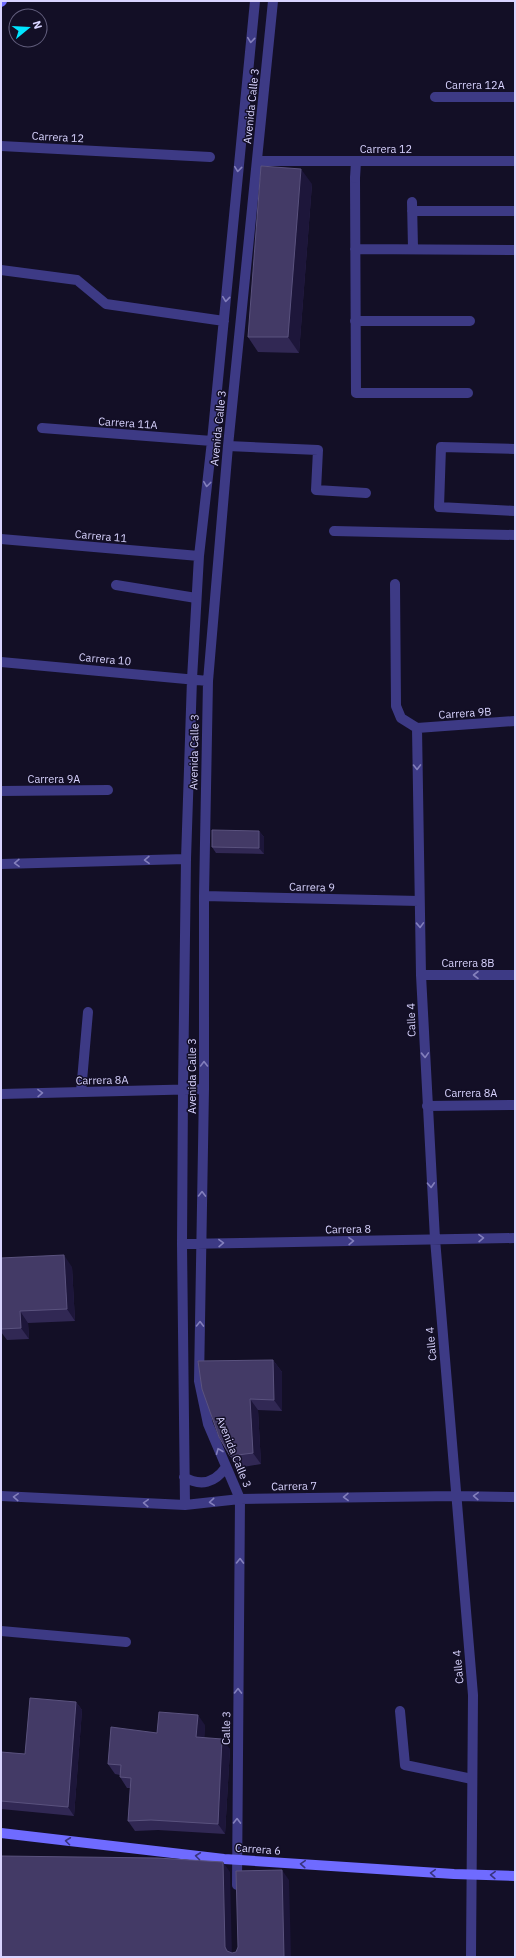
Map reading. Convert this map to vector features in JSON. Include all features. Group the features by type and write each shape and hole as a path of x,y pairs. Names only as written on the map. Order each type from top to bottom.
{"main road":[{"name":"Carrera 6","path":"1,1834 236,1860 472,1875 515,1876"}],"street":[{"name":"Avenida Calle 3","path":"185,1505 182,1244 183,1090 186,859 192,679 199,556 212,442 255,1"},
{"name":"Avenida Calle 3","path":"240,1499 208,1424 199,1381 204,1089 204,896 208,680 228,446 274,1"},
{"name":"Carrera 12A","path":"435,97 515,97"},
{"name":"Carrera 12","path":"1,146 210,157"},
{"name":"Carrera 12","path":"257,161 515,161"},
{"path":"356,161 356,393 468,393"},
{"path":"413,248 412,206 515,211"},
{"path":"355,249 413,248 515,250"},
{"path":"1,270 77,280 106,304 224,321"},
{"path":"355,322 470,321"},
{"name":"Carrera 11A","path":"42,428 212,442"},
{"path":"228,446 318,450 316,490 366,493"},
{"path":"515,448 441,446 440,507 515,511"},
{"path":"334,531 515,536"},
{"name":"Carrera 11","path":"1,539 199,556"},
{"path":"395,584 396,706 401,718 417,728"},
{"path":"116,585 196,598"},
{"name":"Carrera 10","path":"1,662 208,680"},
{"name":"Carrera 9B","path":"417,728 515,721"},
{"name":"Calle 4","path":"417,728 419,901 427,1106 435,1239 473,1696 471,1957"},
{"name":"Carrera 9A","path":"1,791 108,790"},
{"path":"1,864 186,859"},
{"name":"Carrera 9","path":"204,896 419,901"},
{"name":"Carrera 8B","path":"422,975 515,975"},
{"path":"81,1092 88,1012"},
{"name":"Carrera 8A","path":"1,1094 204,1089"},
{"name":"Carrera 8A","path":"427,1106 515,1105"},
{"name":"Carrera 8","path":"182,1244 515,1238"},
{"path":"184,1477 192,1482 202,1483 212,1481 220,1475 226,1467"},
{"name":"Carrera 7","path":"1,1496 185,1505 240,1499 456,1496 515,1497"},
{"name":"Calle 3","path":"237,1897 236,1860 240,1499"},
{"path":"1,1631 126,1642"},
{"path":"400,1711 405,1765 472,1779"}],"building":[{"path":"261,166 301,169 288,337 248,337"},
{"path":"212,830 259,831 259,848 212,847"},
{"path":"64,1255 67,1309 20,1311 21,1328 1,1329 1,1258"},
{"path":"273,1360 274,1400 250,1399 253,1453 230,1456 219,1437 202,1389 198,1361"},
{"path":"30,1698 76,1702 68,1807 1,1801 1,1752 25,1754"},
{"path":"159,1712 198,1715 196,1737 222,1739 218,1824 151,1820 128,1821 131,1778 120,1777 121,1765 108,1764 111,1727 157,1733"},
{"path":"1,1856 157,1858 223,1862 225,1947 227,1951 232,1953 236,1952 238,1947 236,1871 282,1870 284,1957 1,1957"}]}
